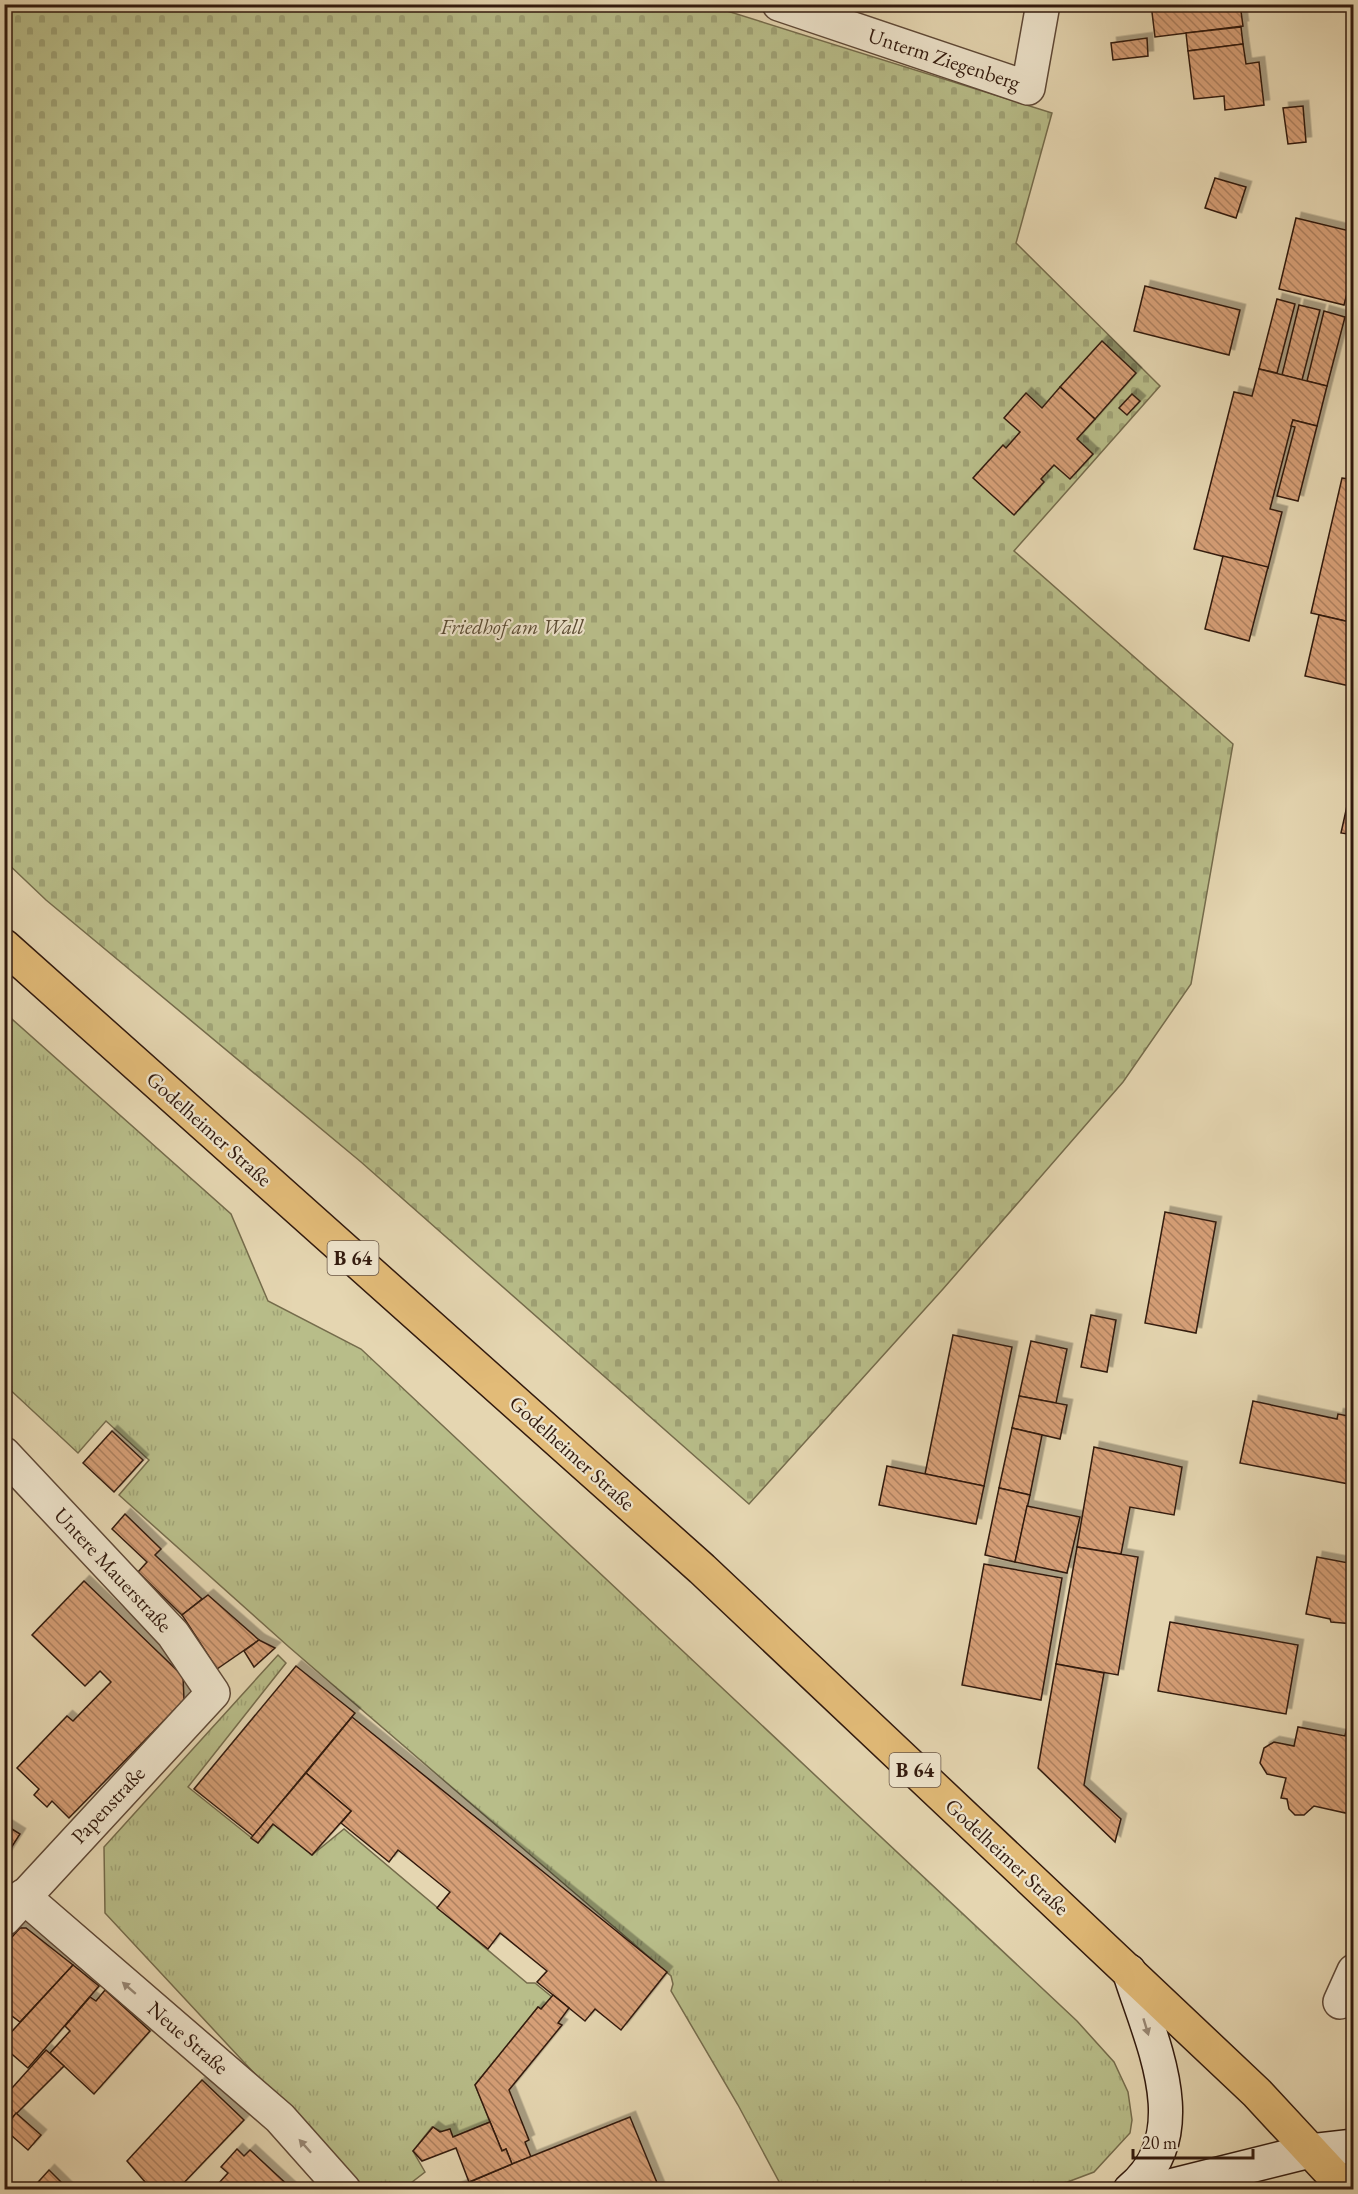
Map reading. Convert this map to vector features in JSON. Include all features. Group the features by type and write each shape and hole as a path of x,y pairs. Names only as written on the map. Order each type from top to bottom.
{"main road":[{"name":"Godelheimer Straße","path":"4,946 702,1569 1257,2093 1347,2190"}],"street":[{"name":"Unterm Ziegenberg","path":"779,4 1028,88 1043,4"},
{"name":"Untere Mauerstraße","path":"4,1454 173,1634 213,1693"},
{"name":"Papenstraße","path":"9,1913 213,1693"},
{"name":"Neue Straße","path":"9,1913 280,2118 344,2190"},
{"name":"Godelheimer Straße","path":"1129,1971 1166,2093 1164,2132 1158,2155 1143,2179 1130,2190"},
{"path":"1340,2002 1353,1971"},
{"path":"1154,2190 1310,2151 1353,2146"}],"green space":[{"name":"Friedhof am Wall","path":"4,5 708,5 1052,113 1016,243 1160,386 1014,551 1233,744 1191,984 1123,1082 943,1289 749,1504 361,1162 46,900 5,861"},
{"path":"4,1012 231,1214 268,1301 361,1349 1077,2021 1114,2062 1128,2092 1132,2120 1130,2133 1094,2172 1049,2189 783,2189 738,2105 671,1991 673,1984 671,1976 289,1647 119,1495 149,1460 106,1421 78,1453 5,1385"},
{"path":"278,1655 286,1663 188,1787 258,1843 273,1824 312,1855 344,1829 527,1983 535,1983 552,1997 541,2009 538,2007 475,2085 490,2122 453,2137 432,2127 413,2151 425,2172 403,2189 362,2189 105,1913 104,1847"}],"building":[{"path":"1151,4 1240,4 1243,26 1155,37"},
{"path":"1241,27 1243,44 1188,51 1186,33"},
{"path":"1147,38 1148,56 1113,60 1111,43"},
{"path":"1243,44 1246,64 1259,62 1264,105 1225,110 1224,96 1194,99 1188,51"},
{"path":"1303,106 1306,142 1288,144 1283,108"},
{"path":"1215,178 1246,187 1236,218 1205,208"},
{"path":"1296,218 1354,232 1354,266 1344,305 1279,289"},
{"path":"1145,286 1240,310 1229,355 1134,331"},
{"path":"1277,299 1295,304 1277,373 1259,369"},
{"path":"1299,305 1320,310 1302,380 1282,375"},
{"path":"1324,311 1345,317 1327,386 1307,381"},
{"path":"1102,341 1136,373 1095,419 1060,387"},
{"path":"1259,369 1327,386 1317,426 1293,420 1270,509 1282,512 1268,568 1194,549 1234,392 1252,396"},
{"path":"1060,387 1095,419 1077,439 1093,454 1070,479 1054,465 1041,479 1044,482 1014,515 973,478 1003,445 1006,448 1020,432 1004,418 1026,393 1042,408"},
{"path":"1132,394 1140,401 1127,415 1119,408"},
{"path":"1293,420 1317,426 1298,501 1277,496 1295,427 1291,426"},
{"path":"1342,478 1354,480 1354,606 1350,622 1311,613"},
{"path":"1223,556 1268,567 1249,641 1205,629"},
{"path":"1319,615 1354,623 1354,687 1305,676"},
{"path":"1349,797 1354,798 1354,835 1341,833"},
{"path":"1165,1212 1216,1222 1196,1333 1145,1323"},
{"path":"1091,1315 1116,1320 1107,1372 1081,1367"},
{"path":"953,1335 1012,1347 984,1486 925,1474"},
{"path":"1031,1341 1067,1349 1056,1403 1019,1396"},
{"path":"1019,1396 1067,1405 1060,1439 1012,1428"},
{"path":"1253,1401 1337,1419 1338,1414 1354,1417 1354,1485 1240,1463"},
{"path":"1012,1428 1042,1435 1030,1495 999,1488"},
{"path":"112,1431 143,1460 114,1492 83,1463"},
{"path":"1094,1447 1182,1467 1174,1515 1130,1507 1121,1554 1077,1547"},
{"path":"887,1466 984,1486 976,1524 879,1505"},
{"path":"999,1488 1030,1495 1015,1562 985,1555"},
{"path":"1027,1506 1080,1517 1067,1573 1015,1562"},
{"path":"125,1514 161,1549 155,1555 202,1599 182,1615 138,1572 147,1562 112,1529"},
{"path":"1077,1547 1138,1557 1118,1675 1056,1664"},
{"path":"1317,1557 1354,1564 1354,1624 1331,1622 1330,1619 1306,1614"},
{"path":"984,1564 1062,1578 1041,1700 962,1685"},
{"path":"84,1581 183,1676 184,1700 69,1818 52,1801 47,1807 34,1795 39,1789 17,1768 67,1716 73,1721 111,1682 100,1671 85,1686 32,1635"},
{"path":"208,1595 259,1640 217,1669 182,1615"},
{"path":"1170,1622 1298,1645 1286,1714 1158,1691"},
{"path":"259,1640 275,1648 254,1667 244,1651"},
{"path":"1056,1664 1104,1673 1084,1785 1121,1819 1115,1842 1038,1768"},
{"path":"296,1666 355,1713 253,1836 194,1789"},
{"path":"1354,1696 1354,1801 1350,1814 1314,1806 1304,1815 1295,1815 1289,1809 1287,1799 1281,1798 1286,1778 1267,1774 1260,1763 1264,1748 1274,1742 1294,1746 1298,1727 1345,1736"},
{"path":"352,1717 667,1972 621,2030 595,2009 585,2021 537,1982 547,1971 500,1933 488,1949 437,1908 450,1892 398,1850 389,1862 341,1823 351,1811 306,1773"},
{"path":"306,1773 351,1811 312,1855 273,1824 258,1843 251,1838"},
{"path":"4,1824 20,1834 4,1859"},
{"path":"20,1928 26,1928 73,1965 20,2022 4,2010 4,1946"},
{"path":"73,1965 99,1986 28,2068 6,2049 4,2040"},
{"path":"105,1990 150,2031 94,2094 50,2053 70,2031 65,2026 90,1997 96,2001"},
{"path":"553,1995 569,2008 558,2023 562,2025 509,2090 529,2140 525,2142 531,2157 512,2164 506,2149 502,2151 475,2085 538,2007 541,2009"},
{"path":"46,2050 64,2066 4,2126 4,2097"},
{"path":"202,2080 244,2120 177,2190 152,2190 127,2161"},
{"path":"16,2113 41,2135 28,2150 4,2129"},
{"path":"630,2117 660,2190 451,2190 512,2164"},
{"path":"490,2122 502,2151 506,2149 512,2164 469,2182 456,2148 422,2161 413,2151 433,2127 440,2132 450,2129 453,2137"},
{"path":"237,2149 244,2156 250,2150 293,2190 223,2190 218,2184 228,2173 221,2167"},
{"path":"49,2170 69,2190 31,2190"}]}
